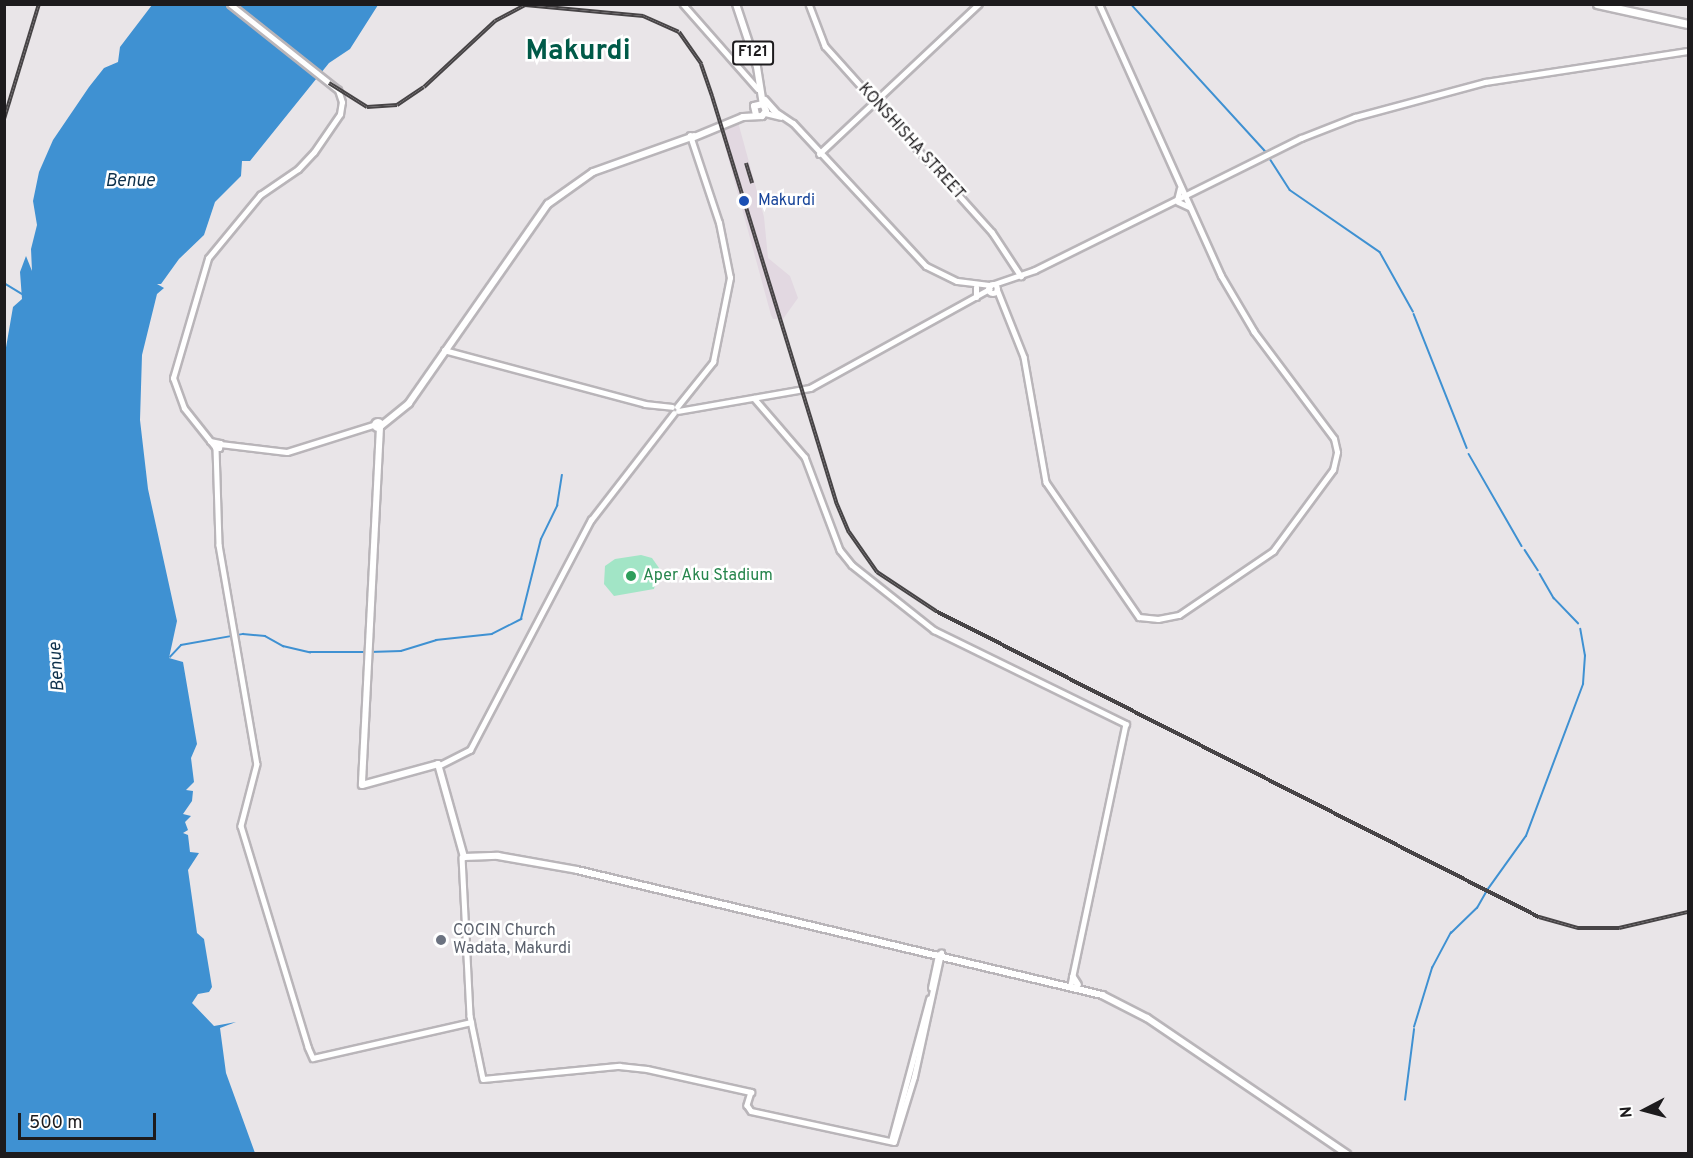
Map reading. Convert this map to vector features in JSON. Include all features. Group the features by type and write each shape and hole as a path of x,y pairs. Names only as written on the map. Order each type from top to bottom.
{"highway":[{"path":"1597,4 1689,24"}],"main road":[{"path":"230,4 338,90 342,106 323,139 298,169 260,195 208,258 173,378 180,401 207,440 219,446 287,452 378,426 393,419 409,403 537,216 563,190 587,175 743,117 760,108 775,111"},
{"name":"F121","path":"734,4 758,89 760,108"},
{"name":"F121","path":"734,4 762,96 760,108"},
{"path":"762,96 775,111 793,123 924,267 952,282 993,288 1299,141 1353,120 1440,94 1689,53"},
{"path":"760,108 787,120 926,266 957,281 993,288 1181,199"},
{"path":"1180,189 1191,194"},
{"path":"1180,189 1181,199 1189,207"},
{"path":"1189,207 1191,194"},
{"path":"976,287 977,296"},
{"path":"378,426 358,783 365,789 438,767 462,855"},
{"path":"462,855 497,853 566,865 940,956 1073,983 1141,1011 1352,1154"},
{"path":"462,855 498,856 577,870 940,956"},
{"path":"1073,983 1131,1008 1347,1154"}],"street":[{"path":"683,4 758,89"},
{"name":"KONSHISHA STREET","path":"809,4 825,46 992,232 1021,276"},
{"path":"820,153 979,4"},
{"path":"1099,4 1180,189"},
{"path":"674,409 713,362 722,330 730,275 717,221 690,137"},
{"path":"444,350 674,409 754,398 815,385 993,288 1003,299 1024,357 1040,466 1047,486 1136,615 1150,620 1179,615 1280,545 1333,470 1337,452 1334,439 1254,332 1221,276 1189,207"},
{"path":"438,767 460,754 471,742 589,519 708,364 716,343 727,278 717,221"},
{"path":"685,398 689,407"},
{"path":"754,398 803,454 840,549 852,565 934,630 1126,724 1073,983"},
{"path":"219,446 219,545 257,764 241,826 279,957 313,1058 464,1023 470,1019"},
{"path":"462,855 470,1019 483,1079 619,1066 647,1069 751,1092 747,1105 751,1111 893,1142 940,956"}],"shaded area":[{"path":"738,122 764,217 768,258 790,276 798,298 783,319 773,319 771,315 720,128"}],"green space":[{"name":"Aper Aku Stadium","path":"641,555 652,558 659,568 654,589 614,596 604,584 605,566 615,559"}],"water":[{"name":"Benue","path":"152,5 378,5 350,49 329,63 250,161 242,161 241,176 215,202 204,235 179,259 161,284 157,284 164,288 157,294 142,355 140,420 148,489 177,621 169,658 183,662 197,744 191,758 194,782 186,790 193,791 192,801 183,814 191,816 185,822 188,830 183,833 188,835 190,852 199,853 188,870 197,933 204,939 212,987 209,992 198,994 192,1003 214,1026 236,1022 220,1028 226,1073 255,1153 5,1154 4,359 13,307 22,299 20,272 26,256 32,271 31,249 37,225 33,201 39,172 53,140 104,68 118,62 120,47"}],"waterway":[{"path":"1131,4 1265,151 1290,190 1380,252 1413,311"},
{"path":"4,283 24,295"},
{"path":"1414,314 1467,448"},
{"path":"1469,454 1522,546"},
{"path":"370,652 401,651 436,640 492,634 521,619 541,539 557,506 562,475"},
{"path":"1525,550 1538,570"},
{"path":"1540,574 1554,598 1578,623"},
{"path":"1488,889 1526,836 1583,684 1585,656 1580,629"},
{"path":"170,657 181,645 243,634 265,636 283,646 310,652 365,652"},
{"path":"1414,1027 1432,968 1451,933 1477,908 1487,891"},
{"path":"1405,1100 1414,1030"}],"railway":[{"path":"4,119 39,4"},
{"path":"329,83 367,107 397,105 424,87 495,21 525,5 643,16 679,32 701,64 712,96 836,502 849,532 877,572 936,611 1539,917 1578,928 1619,928 1688,912"},
{"path":"746,163 752,183"}],"place":[{"name":"Makurdi","path":"744,201"},
{"name":"Aper Aku Stadium","path":"631,576"},
{"name":"COCIN Church Wadata, Makurdi","path":"441,940"}],"district":[{"name":"Makurdi","path":"578,52"}]}
